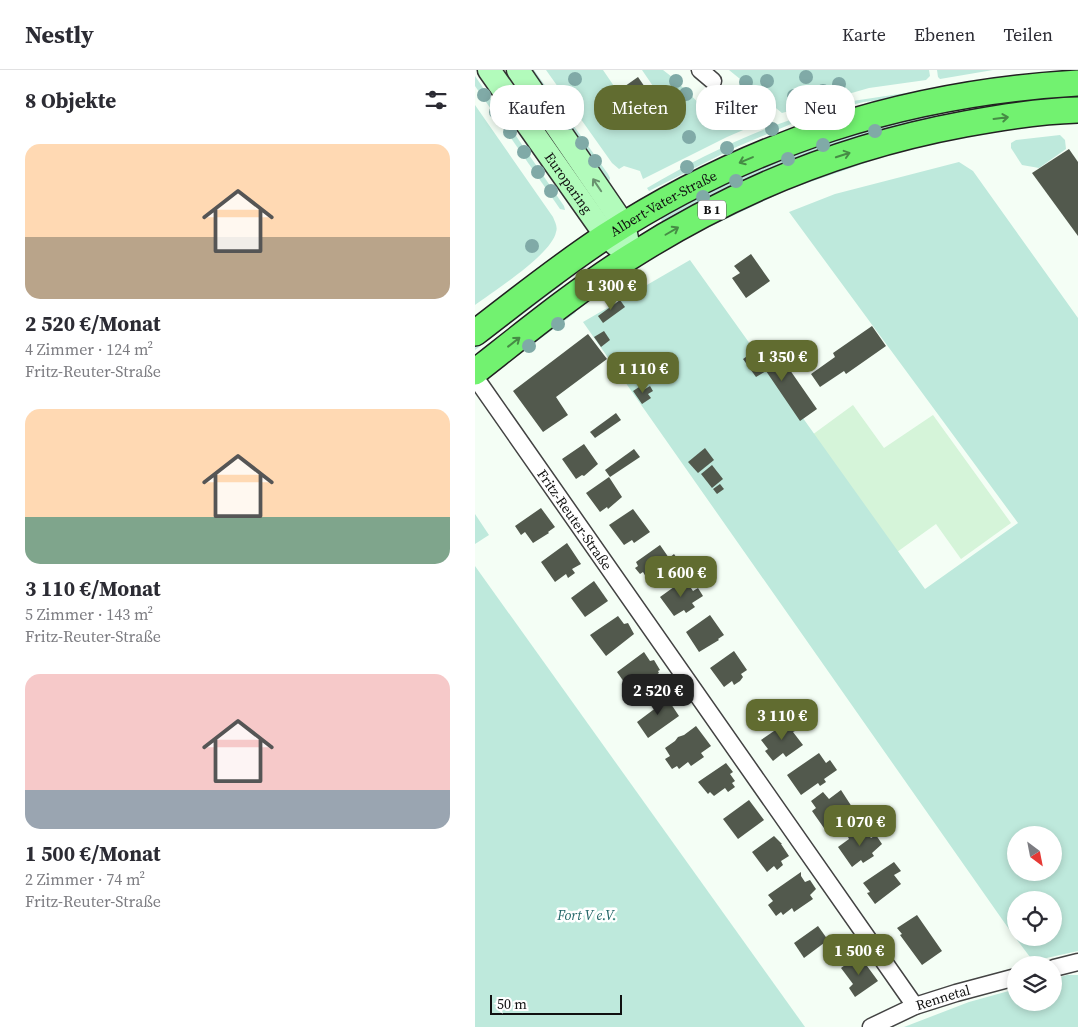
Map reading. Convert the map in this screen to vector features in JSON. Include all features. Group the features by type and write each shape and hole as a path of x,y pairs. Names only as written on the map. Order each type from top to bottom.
{"main road":[{"name":"Europaring","path":"489,70 615,231"},
{"name":"Europaring","path":"518,70 630,257"},
{"name":"Albert-Vater-Straße","path":"475,333 557,270 615,231 683,190 797,139 872,115 962,95 1022,87 1078,83"},
{"name":"Albert-Vater-Straße","path":"475,372 577,293 630,257 679,227 719,206 797,171 863,148 929,131 993,118 1078,110"}],"street":[{"path":"700,70 713,81"},
{"name":"Fritz-Reuter-Straße","path":"475,377 915,1006"},
{"path":"1062,966 1078,962"},
{"name":"Rennetal","path":"871,1027 915,1006 1007,979"}],"green space":[{"path":"528,70 534,70 545,85 539,85"},
{"path":"546,70 603,70 613,85 594,85 594,130 686,130 686,91 696,100 696,130 743,130 643,179 640,171 624,166 619,169 612,163 584,124 584,85 557,85"},
{"path":"642,70 663,70 680,85 652,85"},
{"path":"729,70 929,70 930,76 926,80 869,88 855,92 855,85 786,85 786,112 782,113 776,108 776,85 747,85"},
{"path":"937,70 993,70 940,79"},
{"path":"475,76 490,98 490,108 475,86"},
{"path":"919,91 926,91 929,94 855,104 855,101"},
{"path":"475,105 490,127 490,130 492,130 553,217 557,228 552,241 534,261 475,305"},
{"path":"935,112 937,121 663,225 660,215 752,169 848,133"},
{"path":"786,122 786,126 734,148 649,191 647,188 717,150 764,130 776,130 776,125"},
{"path":"505,130 512,130 565,210 560,209"},
{"path":"570,130 577,130 608,174 609,182"},
{"path":"1060,135 1065,140 1066,149 1039,168 1022,165 1011,148 1011,143 1016,140"},
{"path":"870,157 871,161 787,190 707,228 706,226 755,200"},
{"path":"959,162 973,171 1078,318 1078,951 1056,956 1029,956 1022,946 1062,946 1062,891 1007,891 1007,926 583,322 690,260 925,589 1018,523 789,212 835,194"},
{"path":"561,281 563,284 475,350 475,346"},
{"path":"578,306 575,313 494,373 498,367"},
{"path":"853,405 884,448 933,415 1011,523 961,559 936,524 897,552 812,435"},
{"path":"475,514 489,535 475,544"},
{"name":"Fort V e.V.","path":"475,566 805,1027 475,1027"},
{"path":"1078,975 1078,1027 904,1027 969,1002 1007,991 1007,1011 1062,1011 1062,977"}],"building":[{"path":"638,77 643,85 627,85"},
{"path":"1069,149 1078,162 1078,236 1032,173"},
{"path":"751,254 770,281 746,298 732,278 740,273 734,266"},
{"path":"620,300 625,307 603,323 598,316"},
{"path":"872,326 886,346 846,374 844,371 820,387 811,374 835,357 833,353"},
{"path":"604,331 610,340 601,347 594,337"},
{"path":"588,334 607,359 556,397 568,415 543,432 513,391"},
{"path":"766,348 777,364 783,360 817,409 800,421 766,371 756,377 743,359 753,352 755,355"},
{"path":"622,357 636,378 627,383 613,363"},
{"path":"642,385 645,389 650,386 653,391 648,394 651,398 642,404 633,391"},
{"path":"616,413 621,420 595,438 590,432"},
{"path":"584,444 598,464 584,476 582,475 576,479 562,459"},
{"path":"705,448 714,460 698,473 688,462"},
{"path":"634,449 640,457 610,477 605,470"},
{"path":"712,465 723,479 712,488 701,474"},
{"path":"609,477 622,497 608,509 607,507 600,512 586,493"},
{"path":"720,484 724,489 717,494 713,489"},
{"path":"541,508 555,527 533,543 525,532 521,535 515,526"},
{"path":"633,509 650,532 634,543 632,540 624,545 609,525"},
{"path":"567,543 581,564 572,569 575,573 568,578 566,574 555,582 541,562"},
{"path":"660,545 669,558 674,554 679,561 665,571 666,573 660,578 659,575 649,582 643,572 640,574 635,568 638,566 636,562"},
{"path":"685,579 693,591 698,588 703,596 692,603 695,607 686,613 684,610 674,616 660,597"},
{"path":"594,581 608,601 585,617 571,598"},
{"path":"710,615 724,635 699,652 686,632"},
{"path":"618,616 624,624 628,623 634,634 606,656 590,635"},
{"path":"734,651 747,670 741,674 743,677 740,681 734,685 732,681 724,687 710,668"},
{"path":"644,652 650,661 654,660 660,670 658,671 659,673 631,692 617,672"},
{"path":"663,692 679,716 648,738 637,722 657,707 652,700"},
{"path":"790,720 797,730 793,732 803,745 786,757 783,753 773,761 765,751 768,749 761,740"},
{"path":"696,726 711,746 701,753 704,757 691,766 688,762 679,769 677,766 672,769 665,759 670,756 665,748"},
{"path":"819,753 826,763 830,760 837,770 824,779 826,782 820,786 818,783 801,795 787,775"},
{"path":"726,763 733,772 730,774 735,781 732,783 735,787 728,792 725,788 714,796 710,792 708,794 698,782"},
{"path":"841,790 852,807 848,809 851,813 843,818 846,822 839,827 836,823 826,831 812,811 816,808 811,801 823,792 829,799"},
{"path":"749,800 764,820 738,839 723,819"},
{"path":"864,828 871,838 876,835 882,844 872,853 874,856 863,863 861,860 852,867 838,847 849,839 848,837 859,830 860,832"},
{"path":"774,836 782,844 789,856 781,861 783,865 777,870 774,866 767,872 752,852"},
{"path":"894,862 901,871 894,875 901,884 875,904 867,893 870,892 863,883"},
{"path":"801,872 805,882 810,880 816,889 810,895 813,899 794,912 792,908 783,915 781,912 776,916 768,905 773,901 768,895"},
{"path":"917,915 942,951 922,965 897,928"},
{"path":"818,926 828,940 804,958 794,943"},
{"path":"859,955 878,981 855,997 849,988 853,984 841,968"}]}
